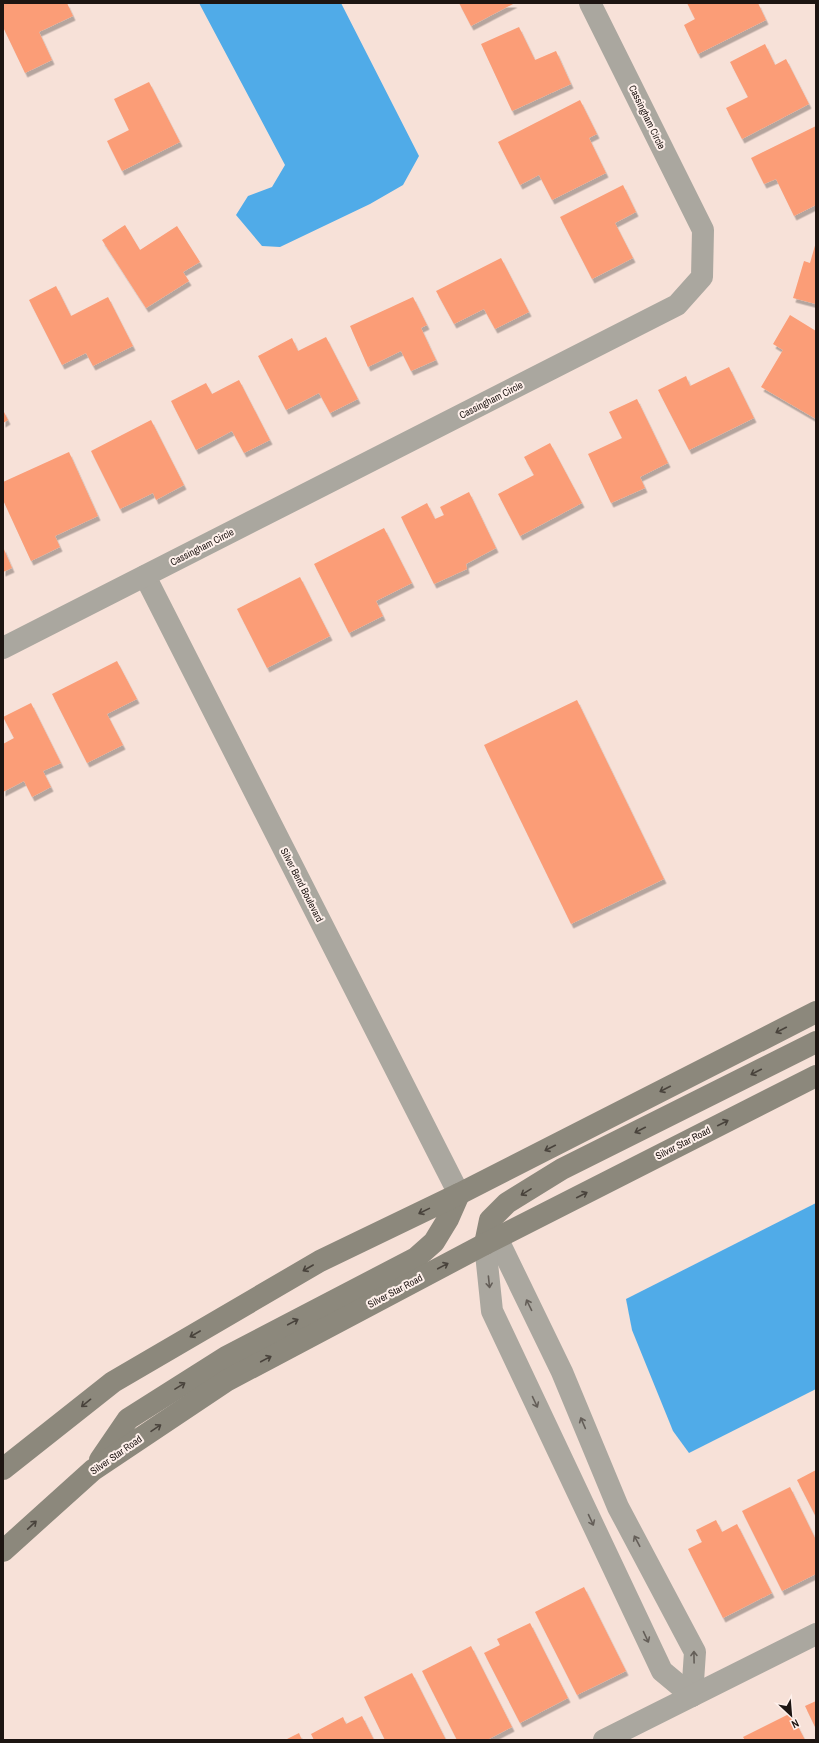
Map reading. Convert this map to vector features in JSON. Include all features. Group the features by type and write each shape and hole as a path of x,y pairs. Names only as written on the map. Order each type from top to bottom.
{"main road":[{"path":"3,1469 113,1382 320,1261 459,1194 816,1012"},
{"path":"491,1241 490,1220 507,1203 562,1169 816,1042"},
{"name":"Silver Star Road","path":"3,1551 93,1470 226,1381 491,1241 816,1076"},
{"path":"93,1470 128,1419 226,1357 416,1258 434,1242 448,1219 459,1194"}],"street":[{"name":"Cassingham Circle","path":"3,648 677,305 702,277 703,230 590,3"},
{"name":"Silver Bend Boulevard","path":"145,576 459,1194"},
{"path":"491,1241 562,1372 618,1506 695,1652 692,1696"},
{"path":"491,1241 492,1311 662,1671 692,1696"},
{"path":"571,1479 601,1465"},
{"path":"604,1740 816,1634"}],"water":[{"path":"199,3 341,3 419,156 403,185 370,204 280,247 262,246 236,215 248,196 272,187 285,165"},
{"path":"816,1203 816,1389 689,1453 673,1431 632,1330 626,1299"}],"building":[{"path":"3,3 67,3 73,16 39,32 52,60 25,73 3,27"},
{"path":"459,3 515,3 471,26"},
{"path":"687,3 758,3 766,20 698,54 684,25 695,19"},
{"path":"519,27 535,60 556,51 571,84 512,111 481,44"},
{"path":"765,44 775,65 786,59 809,104 742,139 726,108 748,97 730,62"},
{"path":"149,82 180,142 122,171 107,141 129,130 114,99"},
{"path":"580,100 597,134 589,138 606,173 552,200 539,175 520,185 498,142"},
{"path":"816,126 816,205 794,216 776,179 764,184 751,158"},
{"path":"623,185 636,212 615,223 633,258 592,279 560,217"},
{"path":"125,225 140,250 177,226 200,262 183,272 189,281 146,308 102,240"},
{"path":"816,242 816,304 793,298 804,261 810,263"},
{"path":"501,258 529,312 495,329 484,309 454,324 436,291"},
{"path":"56,286 71,316 108,297 133,346 93,366 86,353 62,365 29,300"},
{"path":"413,297 427,325 421,328 436,360 411,371 401,351 368,367 350,326"},
{"path":"790,315 816,331 816,419 761,387 783,350 773,344"},
{"path":"326,337 358,399 330,413 319,393 286,410 258,356 292,338 298,351"},
{"path":"729,367 754,418 689,450 658,390 686,376 690,386"},
{"path":"239,380 270,440 244,453 232,431 196,450 171,401 206,383 212,394"},
{"path":"637,399 668,463 640,477 645,488 611,503 588,454 622,438 609,412"},
{"path":"3,410 8,420 3,423"},
{"path":"151,420 184,485 156,500 153,493 120,509 91,451"},
{"path":"550,443 582,503 520,536 498,494 534,475 524,457"},
{"path":"69,452 98,516 55,536 60,547 31,561 3,500 3,482"},
{"path":"469,492 496,548 466,564 467,569 434,584 401,517 427,503 435,519 444,515 440,507"},
{"path":"384,528 412,583 376,601 383,616 349,633 314,564"},
{"path":"3,547 12,568 3,572"},
{"path":"300,577 330,636 267,668 237,609"},
{"path":"117,661 137,699 107,714 123,745 87,763 52,694"},
{"path":"577,700 664,879 571,924 484,745"},
{"path":"31,703 61,763 43,771 51,787 32,797 24,781 3,792 3,744 14,738 3,717"},
{"path":"816,1470 816,1517 797,1480"},
{"path":"790,1487 816,1540 816,1574 782,1591 742,1511"},
{"path":"716,1520 722,1532 737,1524 772,1593 723,1618 688,1549 702,1542 696,1530"},
{"path":"584,1587 626,1671 577,1695 535,1612"},
{"path":"530,1623 568,1698 520,1723 484,1653 500,1645 497,1639"},
{"path":"471,1646 512,1727 487,1740 457,1740 422,1671"},
{"path":"412,1673 446,1740 385,1740 364,1697"},
{"path":"816,1701 816,1729 805,1706"},
{"path":"791,1713 805,1740 745,1740 743,1737"},
{"path":"362,1716 374,1740 314,1740 311,1734 343,1717 346,1724"},
{"path":"299,1733 302,1740 285,1740"}]}
